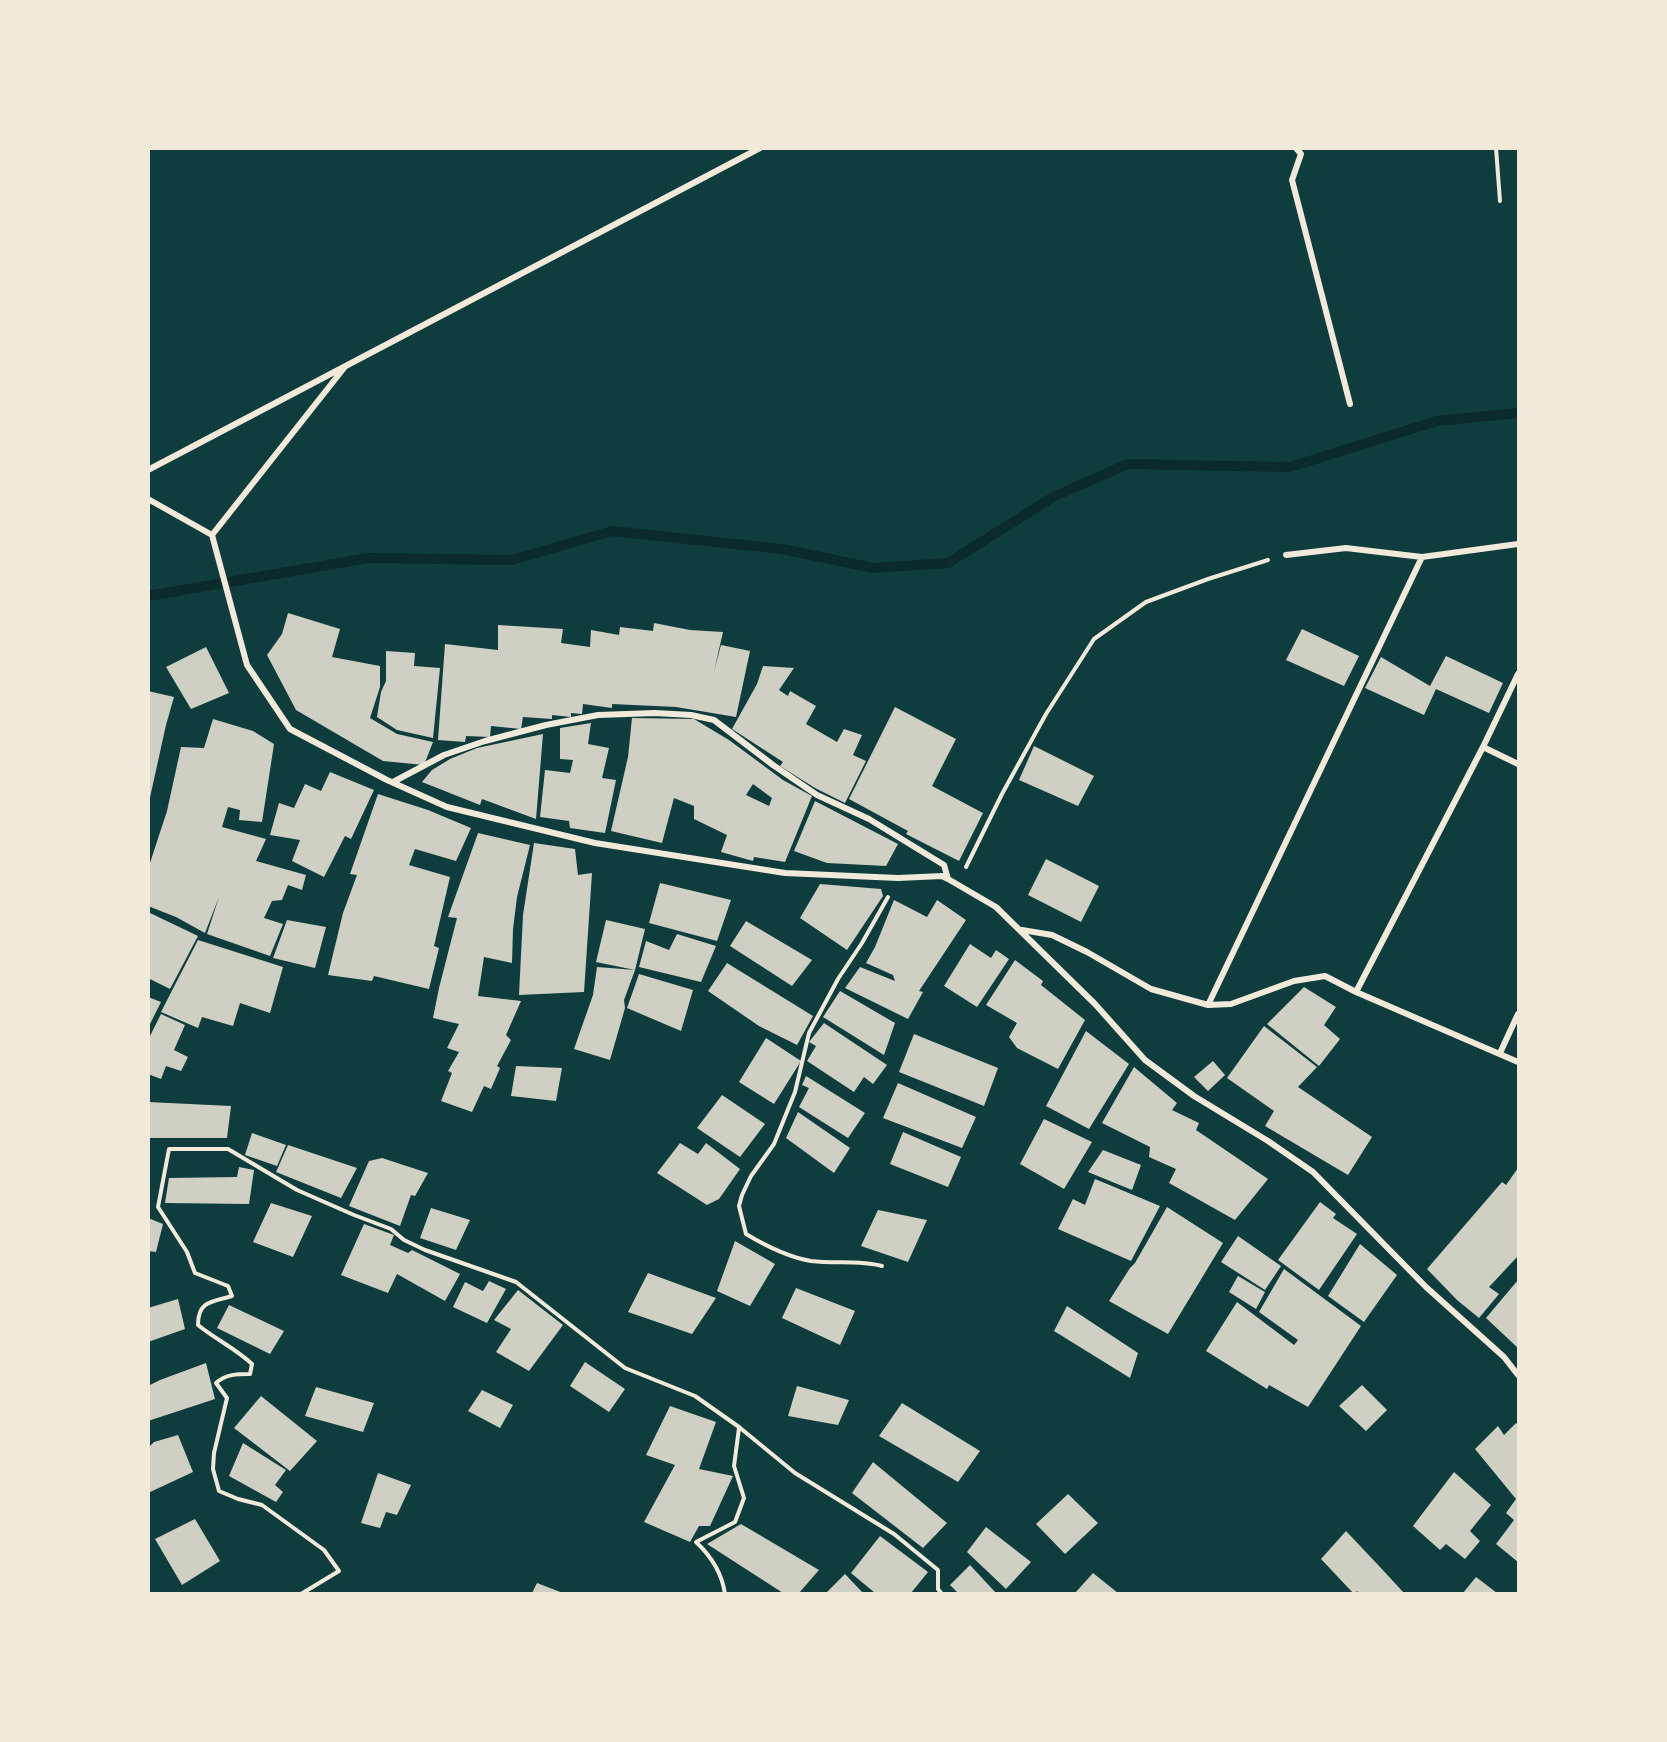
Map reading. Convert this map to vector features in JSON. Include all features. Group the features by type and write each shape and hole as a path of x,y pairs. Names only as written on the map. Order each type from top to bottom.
{"street":[{"path":"148,470 760,148"},
{"path":"1296,148 1301,154 1292,180 1350,404"},
{"path":"212,535 346,366"},
{"path":"148,499 212,535 247,665 290,729 393,783 447,807 595,843 785,873 898,878 942,876 948,879 996,907 1021,930 1095,1004 1144,1060 1194,1096 1268,1141 1313,1172 1426,1287 1504,1357 1518,1375"},
{"path":"1286,555 1346,548 1422,557 1518,544"},
{"path":"1208,1005 1422,557"},
{"path":"1356,992 1483,747 1518,674"},
{"path":"393,783 411,771 444,755 485,741 546,725 598,715 655,713 691,715 714,720 817,795 869,819 944,865 948,879"},
{"path":"1483,747 1518,764"},
{"path":"1021,930 1053,935 1151,989 1208,1005 1231,1004 1294,981 1325,976 1356,992 1518,1062"},
{"path":"1500,1053 1518,1014"}],"path":[{"path":"1496,148 1500,201"},
{"path":"958,885 1002,794 1046,714 1094,639 1146,602 1208,579 1286,555"},
{"path":"882,1266 868,1262 810,1261 774,1251 746,1234 739,1206 751,1176 774,1144 795,1092 809,1033 898,878"},
{"path":"301,1593 339,1572 324,1550 262,1505 219,1491 213,1469 227,1398 216,1383 220,1378 232,1374 250,1374 252,1364 238,1351 215,1339 198,1324 198,1314 206,1303 232,1296 228,1286 195,1273 187,1252 158,1207 168,1149 228,1149 297,1190 354,1215 391,1228 404,1239 425,1250 516,1282 625,1368 695,1396 739,1427 795,1473 894,1534 938,1570 938,1589 942,1593"},
{"path":"725,1593 723,1581 709,1554 696,1542 735,1522 744,1498 734,1466 739,1427"}],"building":[{"path":"288,613 340,629 332,657 380,666 380,687 370,718 397,734 433,742 424,765 383,761 296,710 267,655 282,634"},
{"path":"654,623 690,630 723,632 714,671 721,645 750,651 736,717 676,707 612,704 612,708 583,704 582,714 571,713 571,717 552,715 552,719 523,717 521,729 491,726 490,737 466,736 465,742 438,740 445,644 498,650 498,625 563,629 561,643 590,647 591,630 619,635 620,627 653,631"},
{"path":"1302,629 1359,656 1344,686 1286,660"},
{"path":"206,647 229,693 191,709 166,667"},
{"path":"386,651 415,653 414,666 440,668 433,738 397,730 377,717 381,692 386,681"},
{"path":"1446,656 1503,683 1489,713 1436,689 1424,715 1365,688 1381,657 1430,686"},
{"path":"763,666 794,668 779,690 788,696 790,691 816,706 806,724 837,742 844,729 862,735 853,755 866,761 845,803 815,788 780,766 783,762 732,729 757,684"},
{"path":"148,691 174,697 149,802"},
{"path":"895,707 956,739 932,786 983,813 959,861 906,834 908,831 849,799"},
{"path":"632,718 694,719 729,740 783,780 812,796 785,862 754,857 753,861 721,852 727,835 694,819 694,806 674,798 662,843 611,831 628,757","holes":["753,784 772,798 769,806 746,795"]},
{"path":"213,719 253,731 274,744 262,822 239,820 240,810 228,807 222,827 266,839 256,861 306,875 302,890 288,885 282,900 272,901 264,918 283,924 270,956 207,934 219,897 205,933 176,917 148,906 148,869 167,811 181,747 204,748"},
{"path":"591,723 588,744 609,748 602,778 616,780 605,833 570,828 569,821 540,817 545,770 570,773 573,760 560,759 560,728"},
{"path":"543,734 536,819 482,799 480,805 422,782 432,770 450,759 477,748"},
{"path":"1034,746 1094,776 1078,806 1019,780"},
{"path":"330,772 374,790 351,839 345,836 324,877 292,861 300,840 270,835 279,803 294,808 305,784 321,791"},
{"path":"378,794 428,810 471,828 456,861 415,849 409,865 450,877 434,946 439,948 429,989 374,976 372,981 328,975 343,913 357,875 350,874"},
{"path":"815,801 898,844 886,866 827,863 794,851"},
{"path":"478,833 530,845 517,897 512,963 484,957 478,996 521,1001 506,1035 511,1040 497,1066 500,1068 491,1089 484,1086 472,1112 441,1101 452,1073 448,1071 459,1052 447,1048 459,1024 433,1018 457,918 448,917"},
{"path":"534,843 575,849 578,875 592,873 584,992 519,995 523,915"},
{"path":"1046,859 1099,886 1081,922 1028,895"},
{"path":"660,883 731,900 717,941 649,923"},
{"path":"820,884 881,889 883,896 847,950 800,918"},
{"path":"894,900 927,917 937,900 966,920 919,991 923,992 908,1019 845,988 860,967 895,981 893,975 866,963"},
{"path":"148,912 198,936 170,989 148,978"},
{"path":"287,920 326,927 315,968 273,958"},
{"path":"606,920 645,929 635,970 596,962"},
{"path":"746,921 812,960 792,986 730,946"},
{"path":"677,934 716,946 701,982 639,967 646,941 669,950"},
{"path":"198,940 283,967 270,1013 240,1003 233,1026 202,1017 198,1028 161,1012"},
{"path":"970,944 991,958 996,950 1009,959 977,1007 944,986"},
{"path":"1015,960 1043,981 1041,985 1085,1020 1058,1069 1017,1048 1009,1037 1017,1023 986,1005"},
{"path":"727,963 813,1016 797,1045 759,1026 708,991"},
{"path":"597,967 635,970 624,1000 625,1008 610,1060 574,1049 593,995"},
{"path":"639,974 693,990 681,1031 627,1008"},
{"path":"1304,987 1336,1007 1324,1025 1340,1039 1319,1066 1267,1024"},
{"path":"840,991 895,1023 884,1055 823,1017"},
{"path":"148,997 161,1002 148,1028"},
{"path":"161,1014 185,1025 174,1050 188,1057 181,1071 166,1066 161,1079 148,1074 148,1040"},
{"path":"824,1023 887,1065 873,1084 864,1077 854,1092 807,1061 816,1046 809,1042"},
{"path":"1264,1026 1317,1067 1298,1087 1372,1137 1348,1175 1265,1126 1274,1111 1227,1078"},
{"path":"1086,1031 1129,1064 1089,1129 1046,1106"},
{"path":"914,1034 998,1068 984,1106 899,1072"},
{"path":"766,1038 801,1061 774,1104 739,1082"},
{"path":"1213,1061 1225,1075 1208,1091 1194,1077"},
{"path":"516,1066 562,1068 556,1101 511,1096"},
{"path":"1134,1067 1177,1103 1172,1110 1199,1123 1196,1130 1268,1179 1235,1220 1169,1183 1176,1169 1149,1157 1150,1147 1102,1123"},
{"path":"806,1076 865,1113 848,1138 799,1107 809,1088 802,1085"},
{"path":"898,1083 976,1117 962,1148 883,1118"},
{"path":"722,1095 765,1124 740,1157 697,1128"},
{"path":"148,1102 231,1106 227,1138 148,1138"},
{"path":"798,1112 850,1148 834,1173 786,1138"},
{"path":"1044,1119 1092,1142 1064,1189 1020,1164"},
{"path":"903,1132 961,1157 948,1187 890,1164"},
{"path":"252,1133 286,1145 277,1166 245,1155"},
{"path":"680,1143 698,1154 706,1143 740,1169 719,1199 707,1205 657,1173"},
{"path":"288,1145 357,1168 341,1198 276,1172"},
{"path":"1103,1150 1141,1165 1132,1190 1088,1172"},
{"path":"382,1158 428,1173 415,1196 411,1195 400,1226 349,1206 369,1161"},
{"path":"239,1167 254,1170 249,1204 165,1203 169,1178 237,1177"},
{"path":"1518,1168 1518,1256 1489,1287 1499,1294 1479,1318 1457,1300 1427,1269 1502,1182 1506,1185"},
{"path":"1095,1179 1160,1206 1131,1261 1058,1229 1073,1199 1085,1205"},
{"path":"1320,1202 1336,1214 1333,1218 1357,1234 1319,1290 1278,1260"},
{"path":"271,1203 312,1216 293,1257 253,1242"},
{"path":"1167,1207 1223,1243 1168,1334 1109,1301 1135,1263"},
{"path":"431,1208 470,1220 456,1250 420,1238"},
{"path":"878,1210 927,1220 908,1262 861,1246"},
{"path":"148,1218 163,1224 156,1252 148,1251"},
{"path":"364,1224 394,1235 390,1245 408,1253 412,1250 460,1274 445,1301 397,1274 388,1293 341,1275"},
{"path":"1238,1236 1281,1266 1265,1290 1221,1262"},
{"path":"735,1241 775,1264 750,1306 717,1291"},
{"path":"1360,1244 1397,1275 1364,1322 1328,1296"},
{"path":"1284,1269 1361,1326 1308,1407 1269,1385 1267,1389 1206,1351 1237,1302 1294,1345 1298,1340 1259,1312"},
{"path":"648,1273 716,1298 692,1334 628,1312"},
{"path":"1238,1276 1265,1292 1256,1309 1229,1292"},
{"path":"1518,1280 1518,1348 1486,1318"},
{"path":"489,1281 506,1289 487,1323 453,1307 465,1282 483,1291"},
{"path":"796,1288 855,1311 840,1345 782,1318"},
{"path":"518,1290 563,1325 529,1371 496,1352 511,1329 494,1320"},
{"path":"178,1299 185,1329 148,1342 148,1308"},
{"path":"229,1305 284,1331 270,1354 217,1328"},
{"path":"1067,1306 1138,1353 1130,1378 1054,1331"},
{"path":"585,1362 625,1389 609,1412 570,1386"},
{"path":"206,1363 215,1399 148,1421 148,1386"},
{"path":"1362,1385 1387,1410 1366,1431 1339,1406"},
{"path":"797,1386 849,1400 838,1425 788,1416"},
{"path":"316,1387 374,1403 363,1432 305,1416"},
{"path":"482,1390 513,1405 500,1428 468,1411"},
{"path":"261,1396 317,1441 290,1471 234,1428"},
{"path":"902,1403 980,1451 958,1482 879,1436"},
{"path":"670,1406 716,1422 699,1469 733,1476 710,1526 699,1526 690,1542 644,1522 675,1465 646,1455"},
{"path":"1516,1423 1518,1425 1518,1562 1496,1544 1514,1520 1506,1513 1516,1499 1475,1449 1498,1426 1504,1435"},
{"path":"178,1435 193,1472 148,1493 148,1448 154,1442"},
{"path":"243,1443 286,1470 275,1485 283,1492 276,1502 229,1476"},
{"path":"873,1462 947,1523 923,1548 852,1493"},
{"path":"1454,1472 1491,1505 1470,1531 1480,1541 1465,1559 1446,1544 1440,1550 1413,1526"},
{"path":"378,1473 411,1485 397,1515 386,1512 380,1528 361,1523"},
{"path":"1068,1494 1098,1523 1065,1554 1036,1524"},
{"path":"195,1519 220,1561 182,1585 155,1539"},
{"path":"741,1524 819,1570 799,1593 783,1593 707,1544"},
{"path":"986,1527 1031,1562 1006,1589 967,1552"},
{"path":"1346,1531 1404,1593 1359,1593 1357,1591 1354,1594 1321,1559"},
{"path":"880,1536 928,1572 911,1593 875,1593 851,1573"},
{"path":"970,1565 996,1593 958,1593 950,1585"},
{"path":"1093,1573 1118,1593 1075,1593"},
{"path":"845,1574 863,1593 826,1593"},
{"path":"1476,1577 1497,1593 1463,1593"},
{"path":"537,1583 563,1593 532,1593"}],"waterway":[{"path":"148,596 368,558 512,560 612,531 782,549 873,568 948,563 1053,497 1128,464 1290,467 1437,421 1518,413"}]}
